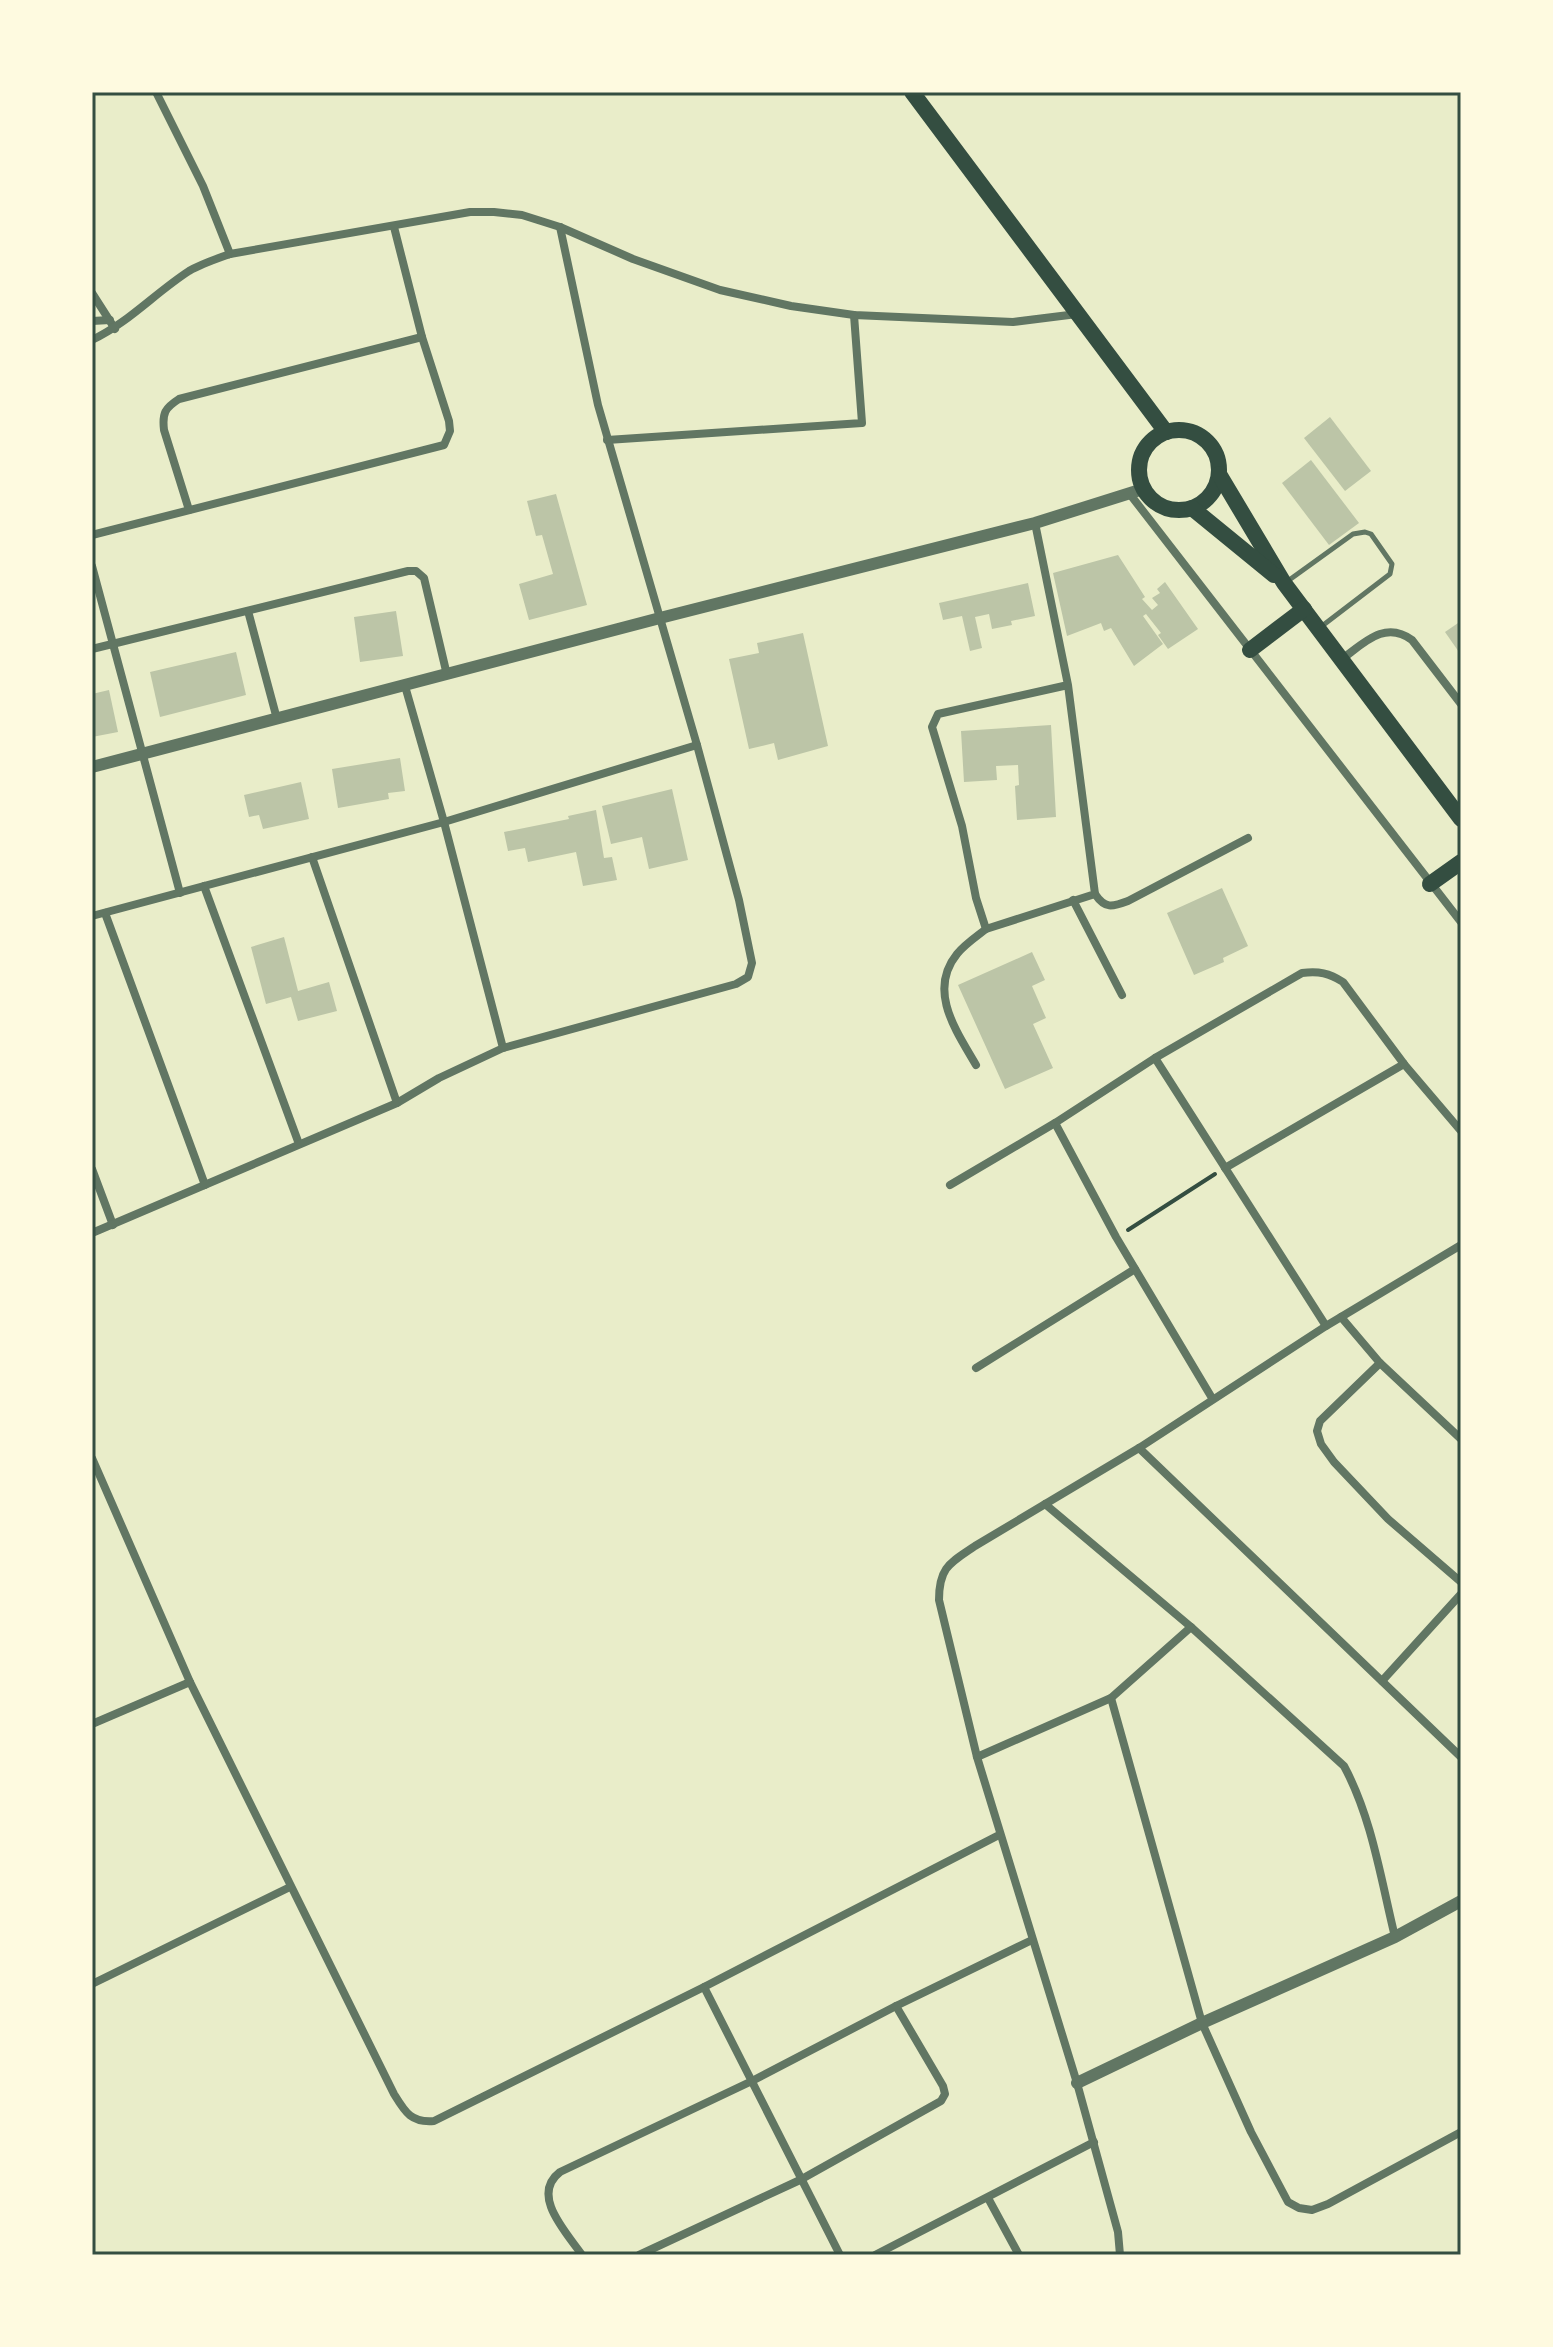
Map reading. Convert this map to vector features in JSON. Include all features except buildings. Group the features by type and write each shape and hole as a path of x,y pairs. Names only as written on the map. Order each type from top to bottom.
{"main road":[{"path":"917,93 1166,432"},
{"path":"1219,474 1211,495 1192,508 1181,511 1159,505 1136,491 1142,455 1156,437 1177,429 1200,435 1215,452 1219,474 1284,583 1461,819"},
{"path":"1192,508 1284,583"},
{"path":"1250,650 1304,609"},
{"path":"1430,884 1461,862"}],"street":[{"path":"156,92 203,186 230,254"},
{"path":"92,340 115,329 192,269 230,254 482,212 522,215 720,290 791,306 854,315 1013,322 1078,314"},
{"path":"92,535 444,445 450,431 449,421 422,337 394,227"},
{"path":"92,1233 397,1103 439,1078 503,1048 736,984 752,971 739,900 697,745 607,440 560,227"},
{"path":"92,293 115,329"},
{"path":"607,440 862,423 854,315"},
{"path":"92,321 110,320"},
{"path":"189,510 164,430 162,416 167,406 179,399 422,337"},
{"path":"92,767 1035,523 1136,491 1250,650 1461,922"},
{"path":"1035,523 1068,685 1095,894 1105,906 1112,907 1248,838"},
{"path":"92,566 180,893"},
{"path":"92,649 416,571 424,578 447,675"},
{"path":"248,611 277,719"},
{"path":"1342,659 1378,633 1393,630 1403,633 1412,640 1461,704"},
{"path":"986,929 976,898 962,826 932,727 933,720 938,714 964,707 1068,685"},
{"path":"405,686 503,1048"},
{"path":"92,916 444,822 697,745"},
{"path":"312,857 397,1103"},
{"path":"204,886 299,1144"},
{"path":"976,1065 953,1024 943,987 951,962 958,952 986,929 1095,894"},
{"path":"1073,900 1122,995"},
{"path":"105,913 205,1185"},
{"path":"950,1185 1055,1123 1155,1058 1302,973 1318,971 1343,982 1404,1064 1461,1131"},
{"path":"1155,1058 1326,1326"},
{"path":"1225,1168 1404,1064"},
{"path":"1055,1123 1116,1237 1212,1398"},
{"path":"92,1169 113,1225"},
{"path":"1120,2255 1118,2232 1094,2142 977,1757 939,1600 942,1574 949,1563 962,1554 1139,1448 1326,1326 1461,1245"},
{"path":"976,1368 1135,1269"},
{"path":"1341,1317 1380,1363 1461,1439"},
{"path":"1380,1363 1320,1421 1317,1431 1321,1444 1388,1519 1461,1582"},
{"path":"1139,1448 1461,1757"},
{"path":"92,1458 190,1682 290,1887 408,2117 422,2122 434,2121 999,1835"},
{"path":"1045,1504 1191,1627 1344,1766 1368,1826 1395,1937"},
{"path":"1382,1681 1461,1594"},
{"path":"977,1757 1111,1698 1191,1627"},
{"path":"92,1724 190,1682"},
{"path":"1111,1698 1202,2023 1251,2132 1288,2202 1312,2210 1328,2204 1461,2132"},
{"path":"92,1984 290,1887"},
{"path":"1077,2083 1395,1937 1461,1901"},
{"path":"582,2255 548,2202 546,2189 550,2179 560,2172 752,2081 1032,1940"},
{"path":"704,1987 840,2255"},
{"path":"639,2255 800,2180 941,2101 945,2094 943,2086 896,2006"},
{"path":"875,2255 1094,2142"},
{"path":"988,2198 1019,2255"}],"lane":[{"path":"1284,583 1353,534 1371,534 1392,564 1390,574 1319,628"}],"path":[{"path":"1116,1237 1225,1168"}]}
